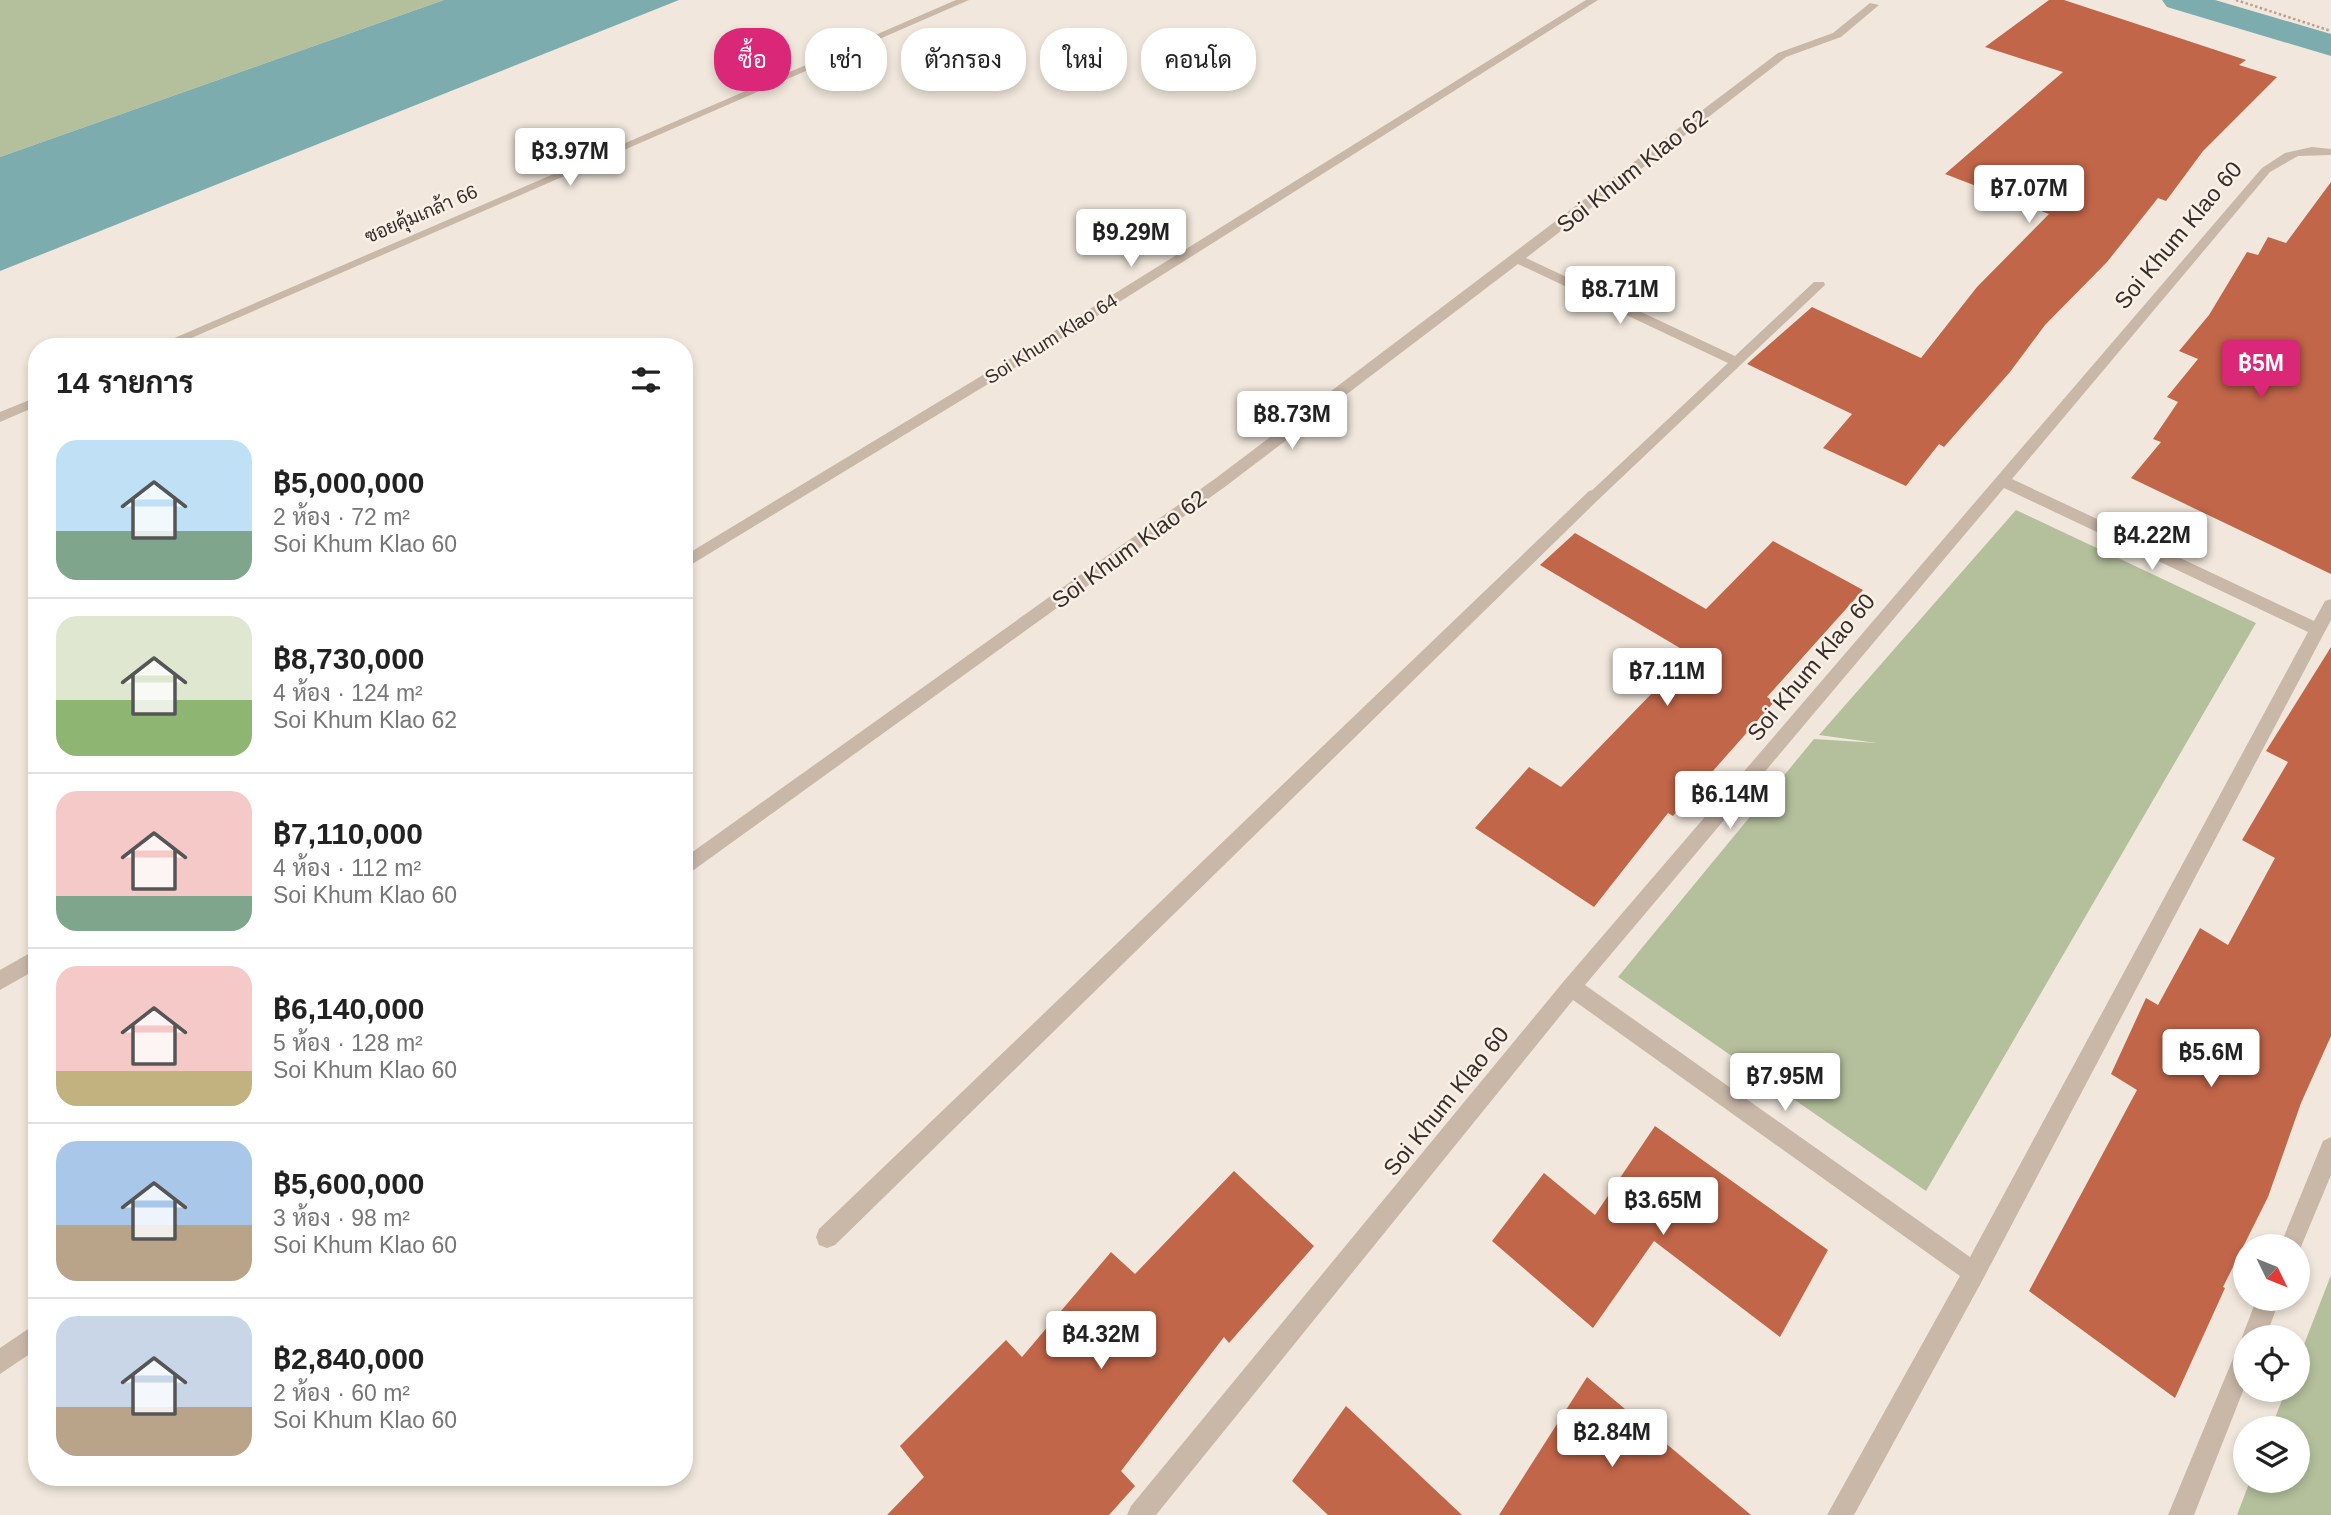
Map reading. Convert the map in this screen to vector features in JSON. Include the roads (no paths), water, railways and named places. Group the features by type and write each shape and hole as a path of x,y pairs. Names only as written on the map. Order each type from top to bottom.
{"street":[{"name":"ซอยคุ้มเกล้า 66","path":"182,338 964,0"},
{"name":"Soi Khum Klao 64","path":"693,559 1016,362 1593,0"},
{"name":"Soi Khum Klao 62","path":"693,863 1221,482 1782,55 1837,35 1874,5"},
{"name":"Soi Khum Klao 60","path":"1140,1515 1571,987 2266,170 2279,159 2303,149 2331,152"},
{"path":"1517,259 1737,362"},
{"path":"827,1237 1594,495 1818,285"},
{"path":"0,417 28,405"},
{"path":"2003,481 2317,629"},
{"path":"1840,1515 1974,1273 2331,605"},
{"path":"0,981 28,964"},
{"path":"1571,987 1974,1273"},
{"path":"2296,1234 2331,1148"},
{"path":"0,1362 28,1342"},
{"path":"2180,1515 2233,1386"}],"water":[{"path":"444,0 679,0 0,271 0,157"}],"waterway":[{"path":"2179,0 2331,45"}]}
